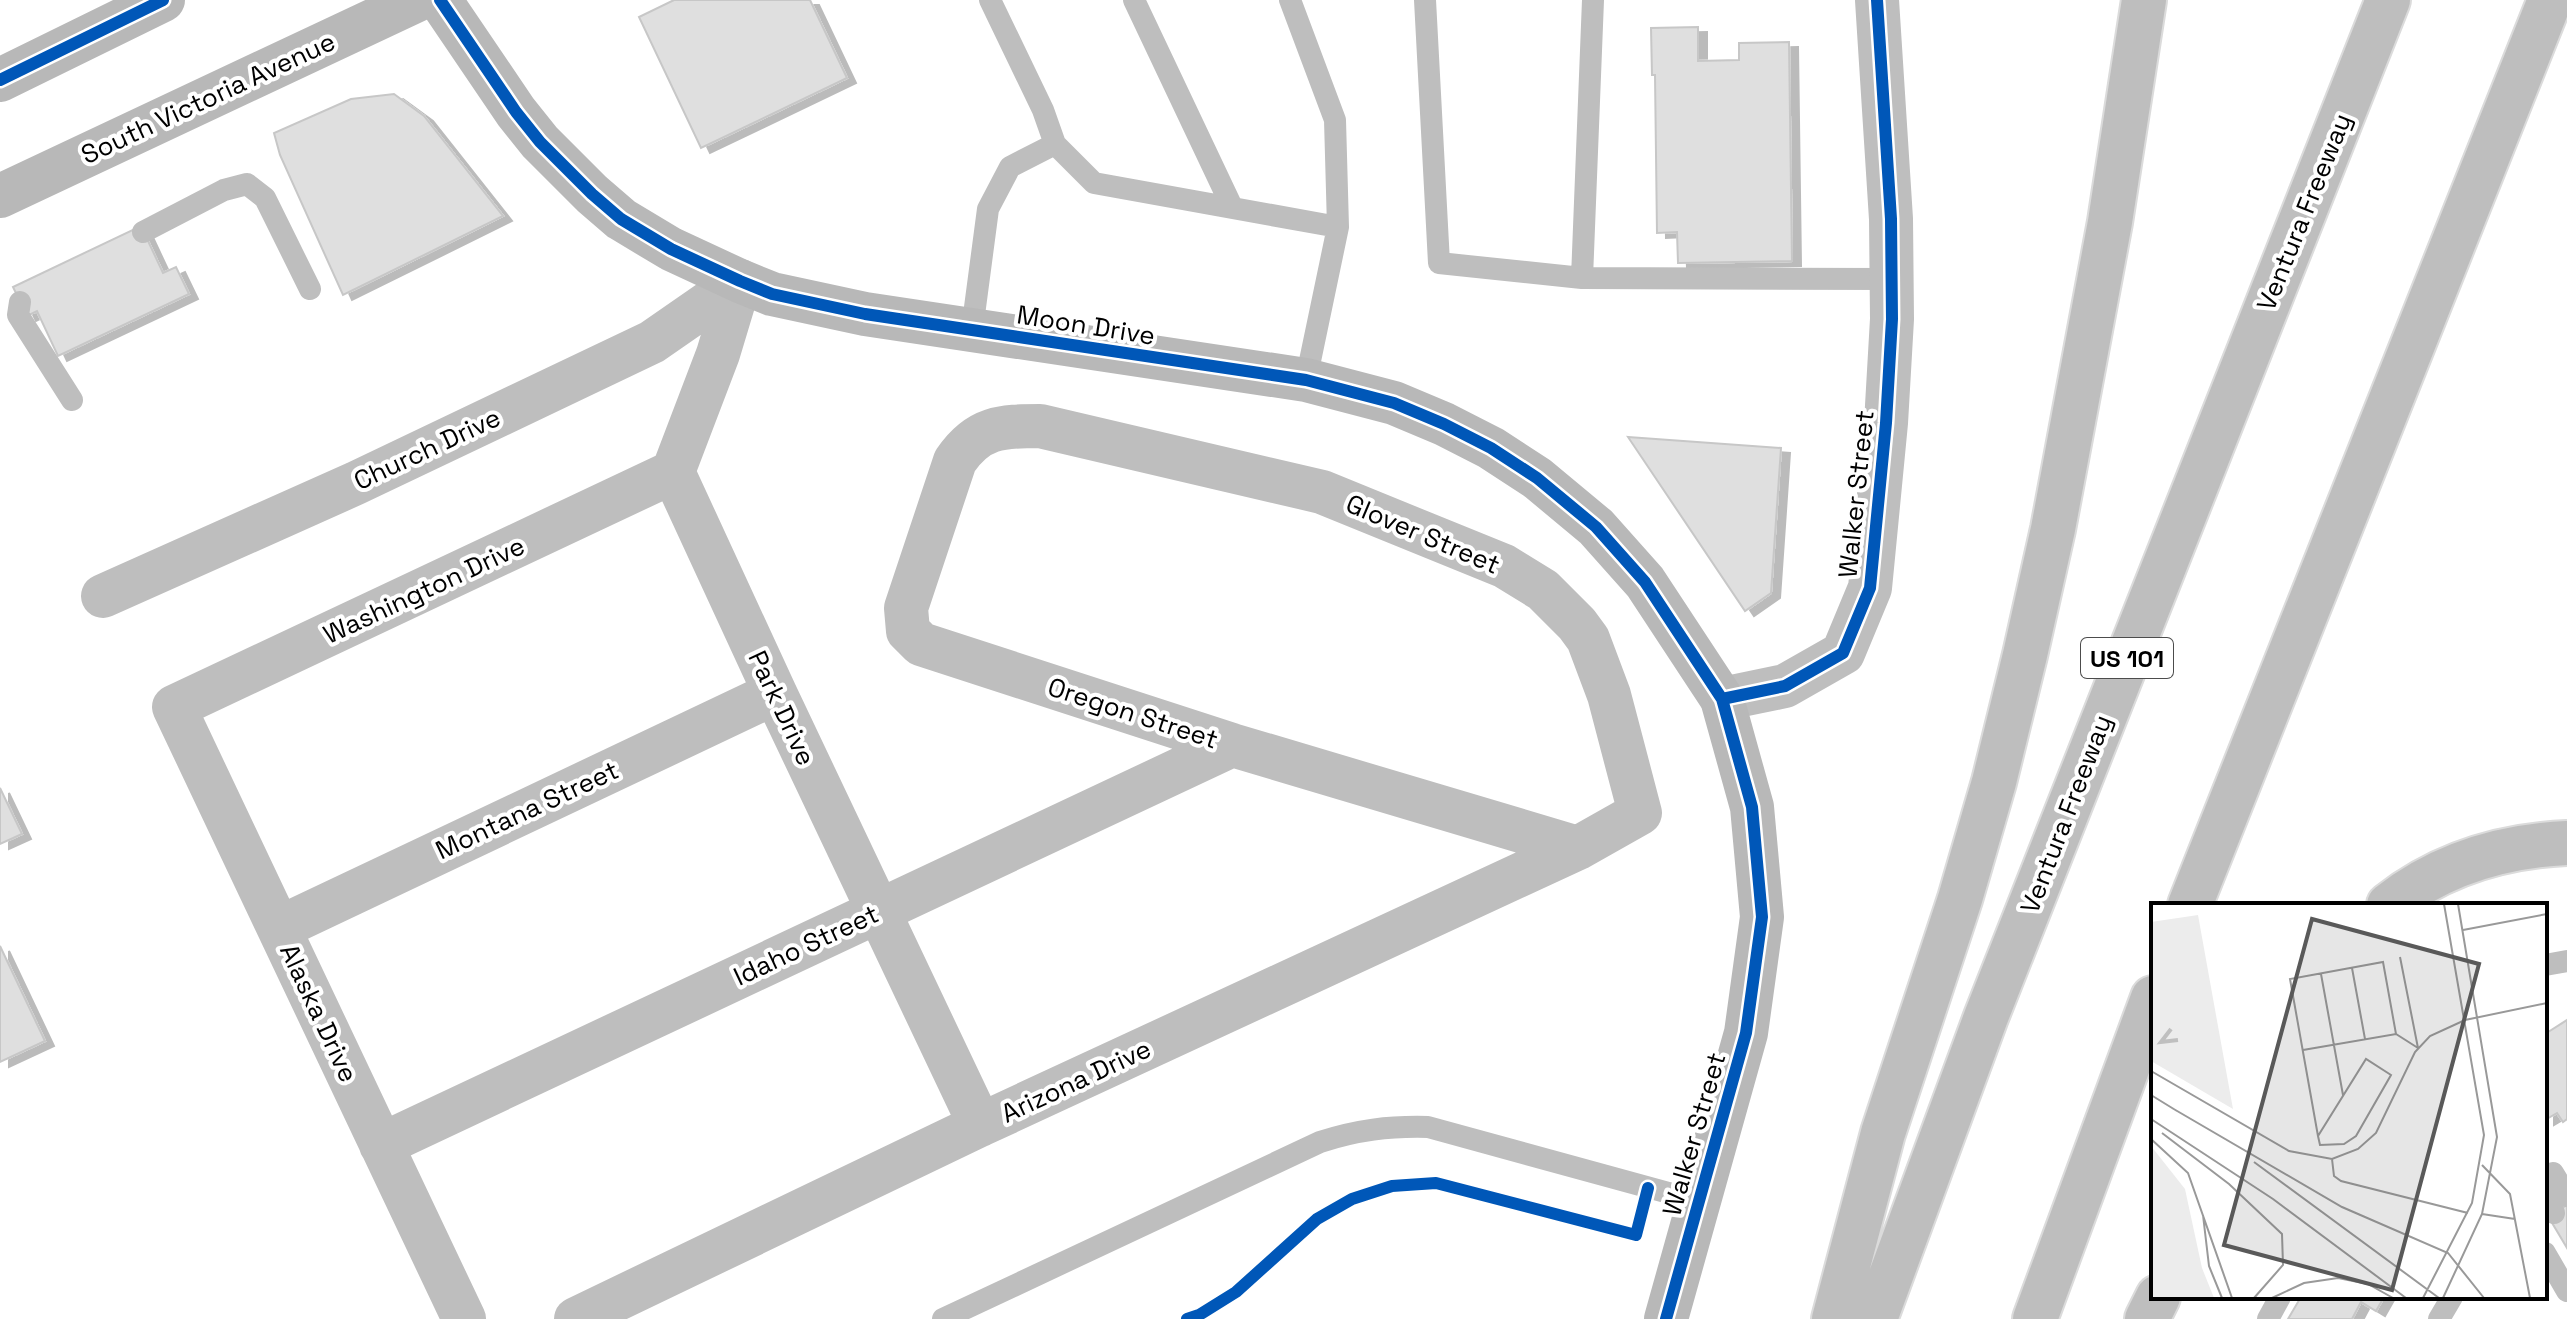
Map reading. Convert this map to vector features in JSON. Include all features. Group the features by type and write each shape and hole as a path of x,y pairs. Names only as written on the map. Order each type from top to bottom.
{"main road":[{"name":"Walker Street","path":"1722,699 1785,686 1843,653 1870,588 1886,423 1892,279 1877,0"},
{"path":"1834,1319 1883,1133 1960,899 1994,782 2025,655 2053,529 2105,250 2144,0"},
{"name":"Ventura Freeway","path":"1875,1319 1986,1017 2388,0"},
{"path":"2191,903 2550,0"},
{"path":"673,472 718,354 740,281"},
{"name":"Church Drive","path":"103,596 356,483 652,342 740,281"},
{"name":"Glover Street","path":"986,431 1011,426 1040,426 1322,492 1504,566 1543,590 1588,639 1609,695 1640,813 1578,848"},
{"name":"Oregon Street","path":"986,431 966,445 955,461 906,608 908,631 921,644 1232,745 1578,848"},
{"name":"Park Drive","path":"673,472 980,1125"},
{"name":"Washington Drive","path":"174,707 673,472"},
{"name":"Montana Street","path":"279,928 775,693"},
{"name":"Alaska Drive","path":"174,707 464,1319"},
{"name":"Idaho Street","path":"381,1145 1232,745"},
{"path":"2392,903 2430,877 2463,863 2519,848 2567,843"},
{"name":"Arizona Drive","path":"576,1319 980,1125 1578,848"},
{"path":"2035,1319 2151,1003"},
{"path":"2147,1319 2157,1299"}],"street":[{"path":"0,80 163,0"},
{"name":"South Victoria Avenue","path":"0,196 417,0"},
{"name":"Moon Drive","path":"440,0 516,112 540,142 592,194 621,219 671,249 740,281 772,294 865,314 1306,380 1394,403 1491,448 1537,478 1596,527 1645,582 1722,699"},
{"name":"Walker Street","path":"1666,1319 1746,1033 1762,917 1752,807 1722,699"}],"lane":[{"path":"990,0 1043,110 1055,144 1094,183 1338,227"},
{"path":"1134,0 1232,207"},
{"path":"1290,0 1335,120 1338,227 1306,380"},
{"path":"1425,0 1439,263 1582,278 1892,279"},
{"path":"1582,278 1593,0"},
{"path":"972,330 988,209 1010,167 1055,144"},
{"path":"143,232 224,190 247,184 265,198 310,289"},
{"path":"20,302 18,315 72,400"},
{"path":"2547,965 2567,961"},
{"path":"943,1319 1320,1142 1352,1132 1390,1126 1428,1127 1698,1201"},
{"path":"2555,1172 2555,1202"},
{"path":"2547,1256 2567,1291"},
{"path":"2268,1319 2279,1299"},
{"path":"2439,1319 2451,1299"}],"building":[{"path":"674,0 810,0 847,78 701,148 639,17"},
{"path":"1698,27 1698,61 1739,60 1739,43 1789,42 1792,261 1678,263 1677,232 1657,233 1655,75 1652,75 1651,28"},
{"path":"394,94 424,116 503,216 343,295 280,155 274,133 351,99"},
{"path":"141,226 163,273 176,267 189,294 58,356 37,311 27,316 13,287"},
{"path":"1628,437 1781,448 1771,593 1745,611"},
{"path":"0,788 22,834 0,844"},
{"path":"0,946 45,1041 0,1062"},
{"path":"2567,1020 2567,1119 2563,1122 2557,1113 2547,1119 2547,1033"},
{"path":"2567,1205 2567,1248 2548,1216"},
{"path":"2300,1299 2383,1299 2376,1311 2361,1302 2352,1319 2288,1319"}],"cycle path":[{"path":"0,80 163,0"},
{"path":"440,0 516,112 540,142 592,194 621,219 671,249 740,281 772,294 865,314 1306,380 1394,403 1491,448 1537,478 1596,527 1645,582 1722,699 1752,807 1762,917 1746,1033 1666,1319"},
{"path":"1722,699 1785,686 1843,653 1870,588 1886,423 1892,319 1891,219 1877,0"},
{"path":"1187,1319 1236,1292 1317,1219 1352,1199 1392,1186 1436,1183 1636,1235 1648,1188"}]}
